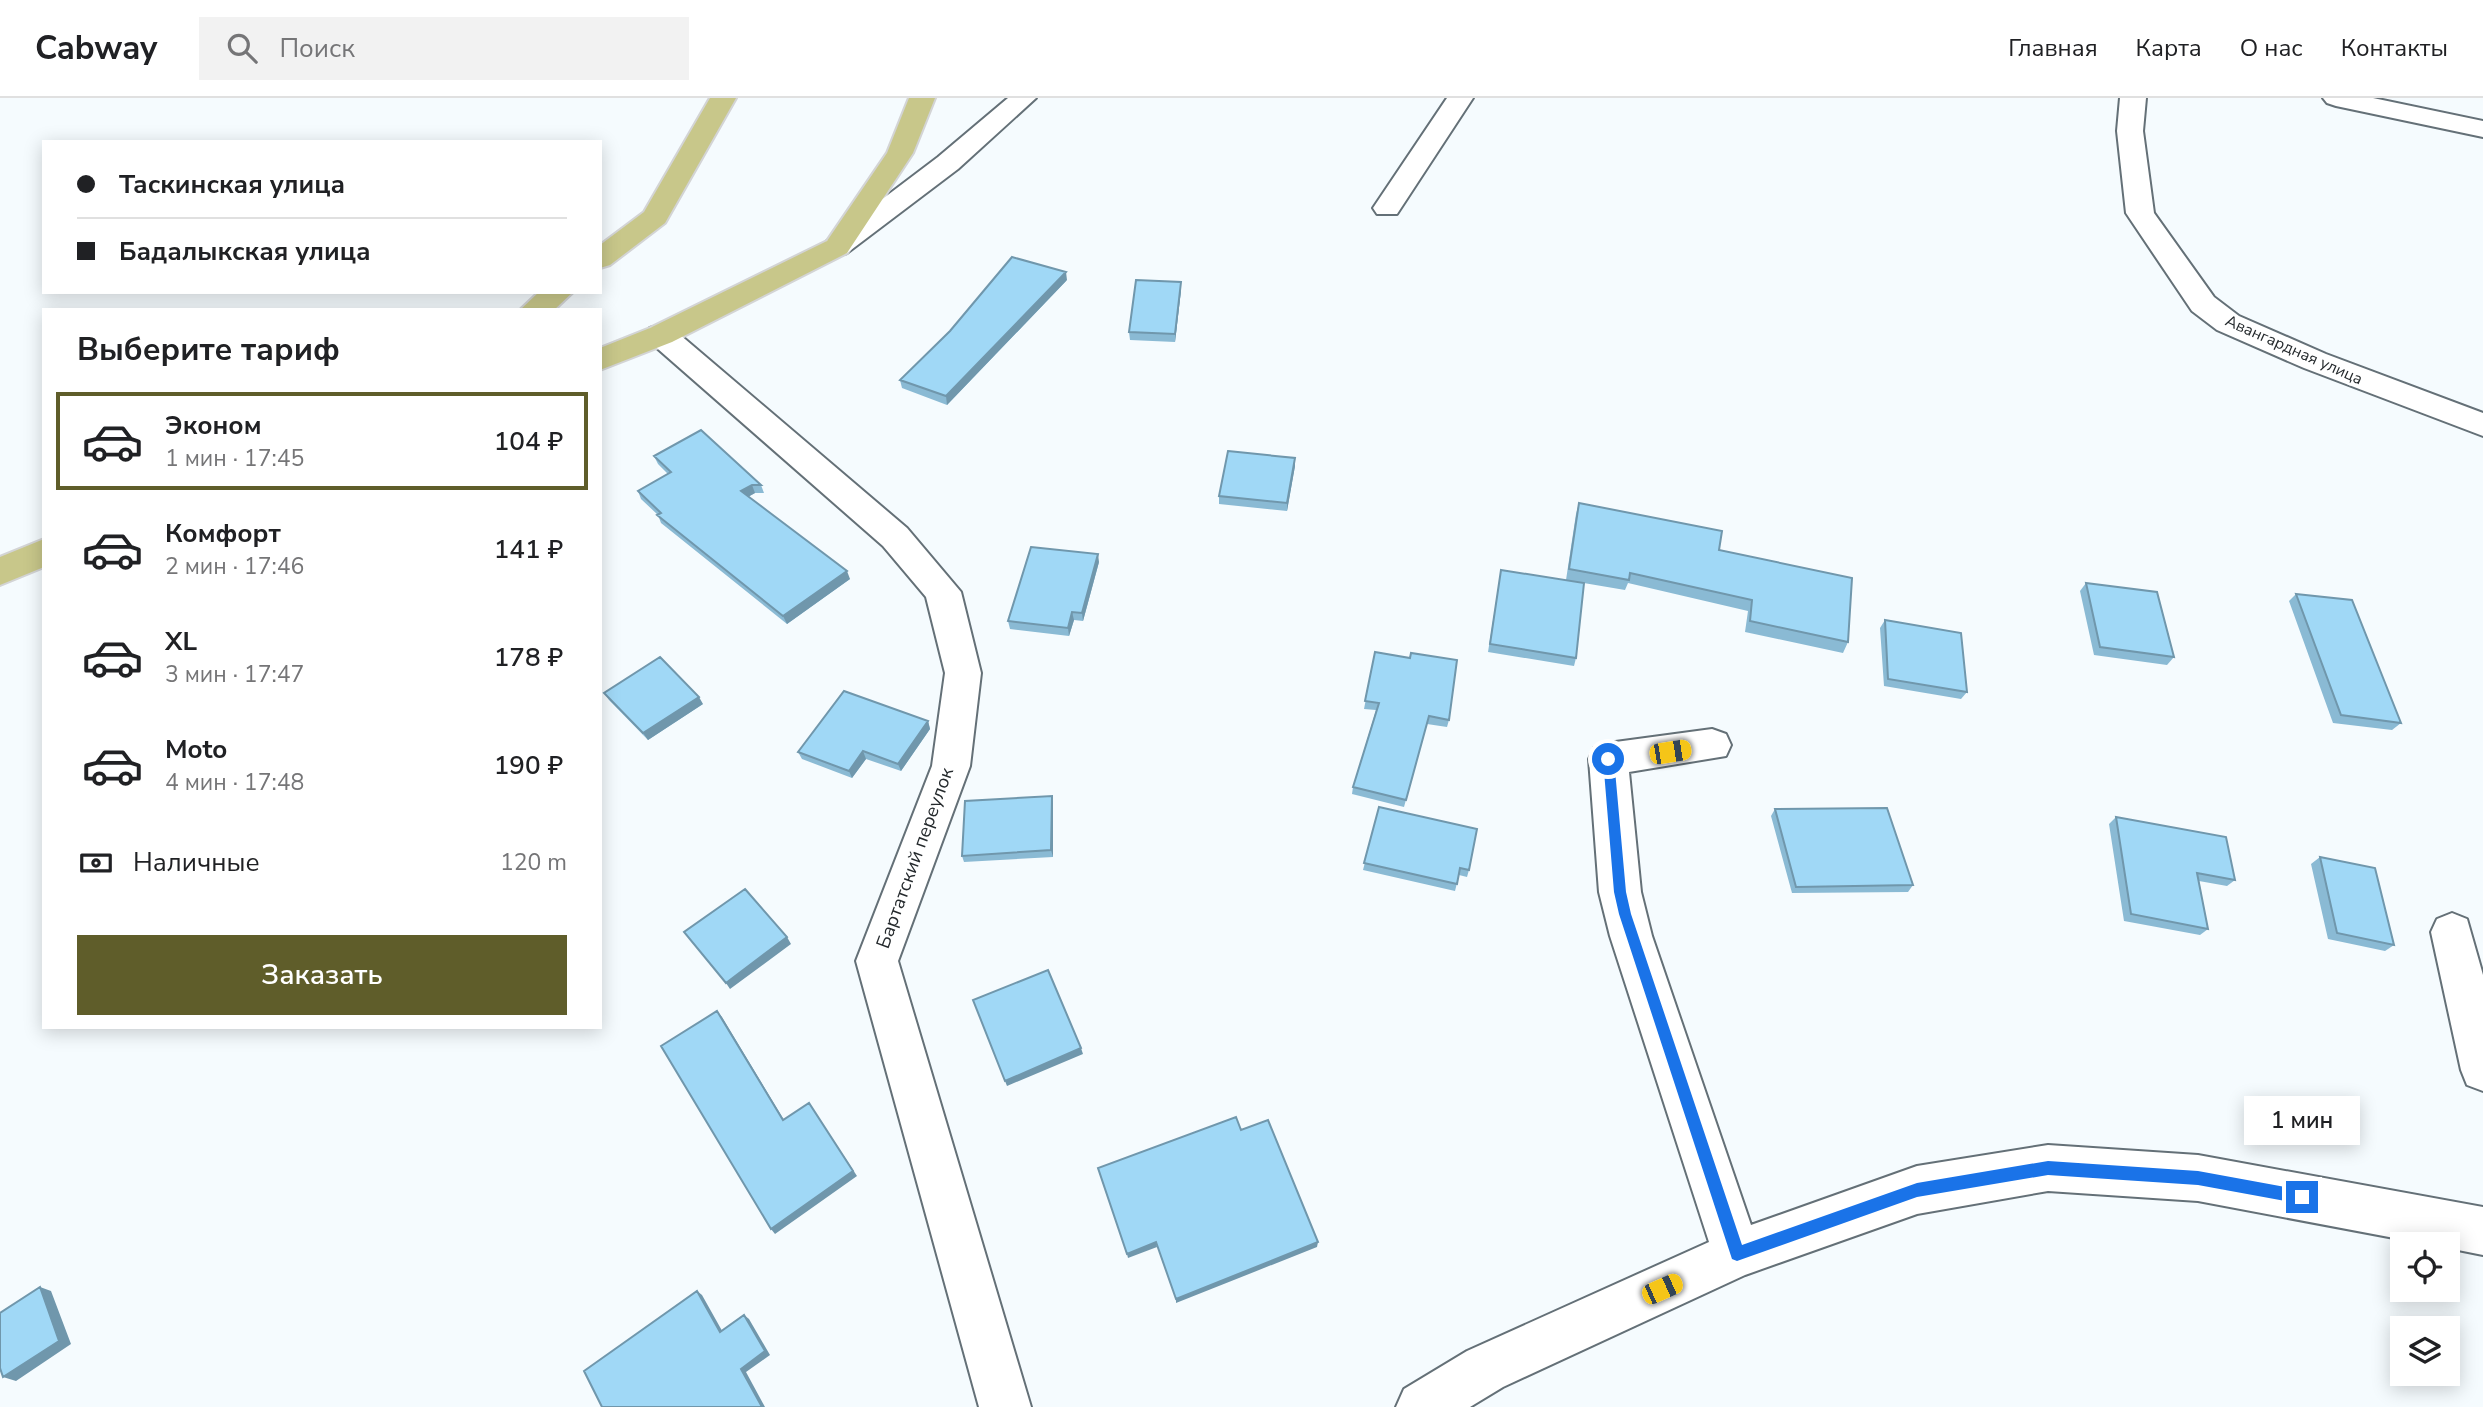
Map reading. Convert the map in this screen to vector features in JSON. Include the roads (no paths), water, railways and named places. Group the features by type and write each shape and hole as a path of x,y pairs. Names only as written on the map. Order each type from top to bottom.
{"main road":[{"path":"602,257 655,217 723,98"},
{"path":"602,359 661,335 837,247 900,153 922,98"},
{"path":"538,308 555,294"},
{"path":"0,572 42,555"}],"street":[{"path":"837,247 948,163 1023,98"},
{"path":"1387,208 1460,98"},
{"name":"Авангардная улица","path":"2133,98 2130,131 2140,213 2167,256 2203,304 2228,323 2315,361 2483,425"},
{"path":"2336,98 2483,129"},
{"name":"Бартатский переулок","path":"661,335 895,537 943,592 963,673 951,766 877,961 1005,1407"},
{"path":"1712,745 1608,759 1618,881 1625,914 1737,1254"},
{"path":"2452,932 2483,1070"},
{"path":"1422,1407 1485,1369 1737,1254 1917,1190 2048,1168 2198,1178 2483,1231"}]}
